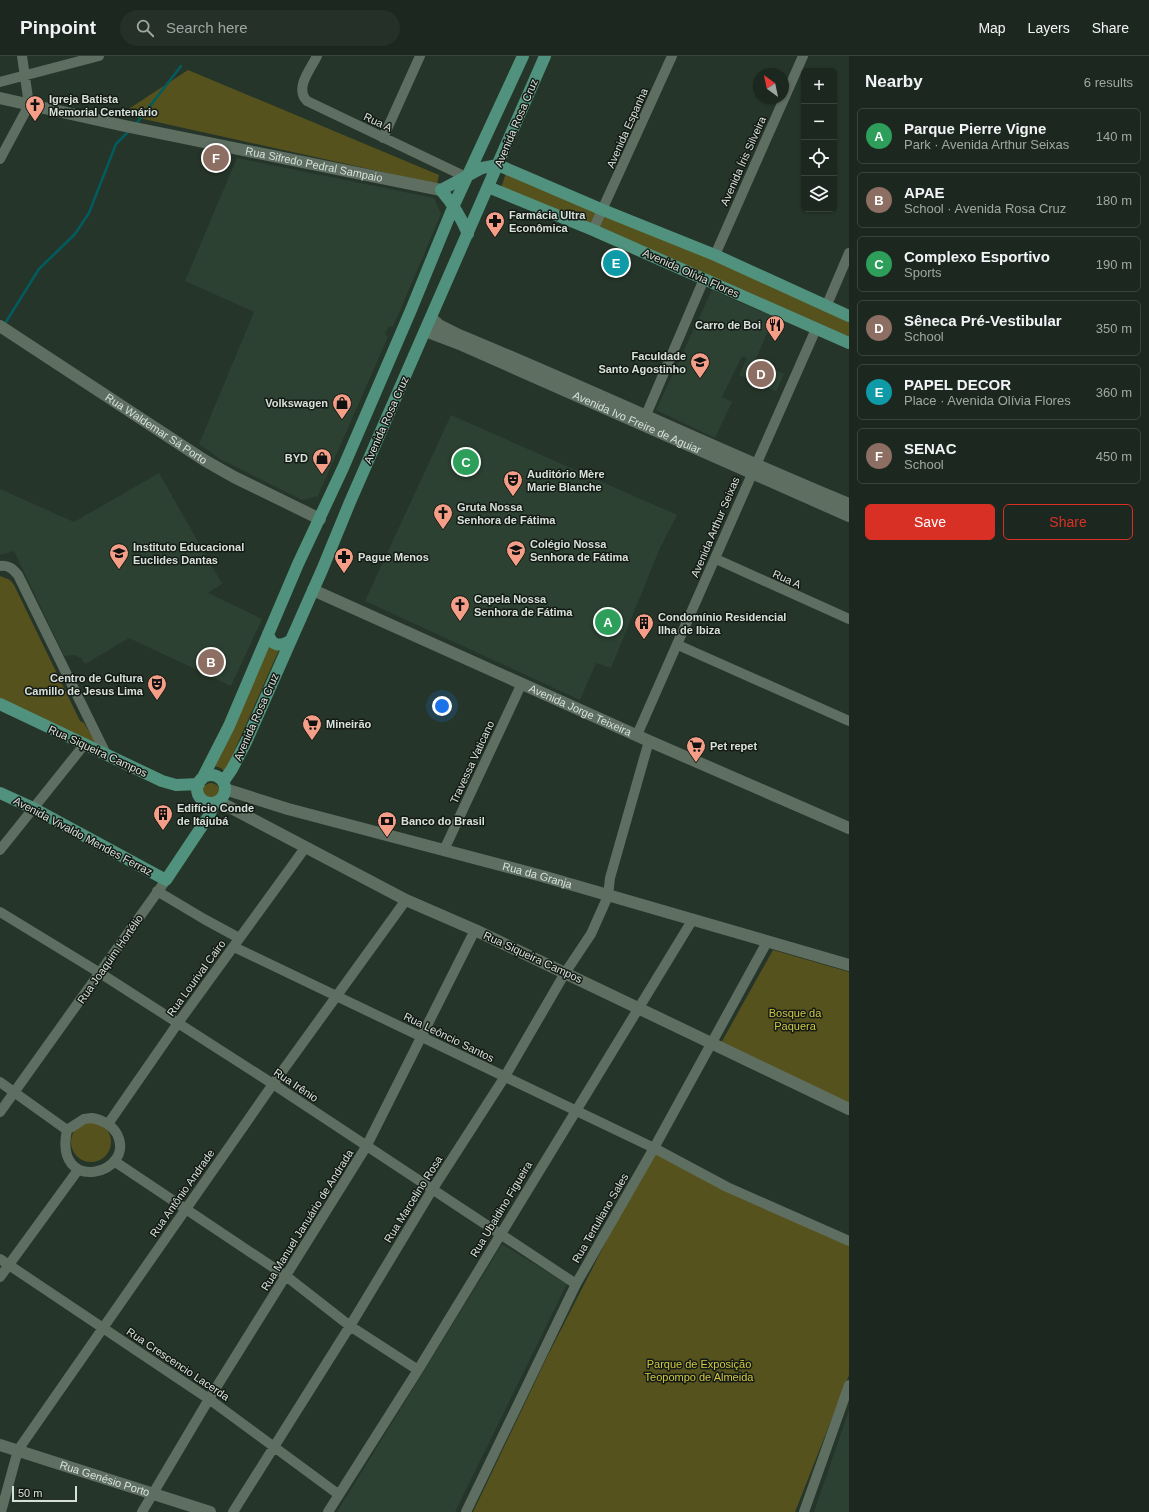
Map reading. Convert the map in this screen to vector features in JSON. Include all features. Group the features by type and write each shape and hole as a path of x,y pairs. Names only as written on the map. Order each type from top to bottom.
{"main road":[{"name":"Avenida Rosa Cruz","path":"200,782 229,726 388,362 466,177 523,56"},
{"name":"Avenida Rosa Cruz","path":"216,802 223,796 224,785 246,742 468,234 493,186 498,165 545,56"},
{"path":"480,149 482,168 493,186"},
{"path":"468,234 454,205 441,190 482,168 498,165 603,210 715,254 826,307 849,316"},
{"name":"Avenida Olívia Flores","path":"493,186 849,343"},
{"path":"388,362 399,359 404,362 408,370"},
{"path":"268,634 271,641 275,644 282,646 290,641"},
{"name":"Rua Siqueira Campos","path":"0,704 162,781 176,784 200,782"},
{"path":"216,802 206,802 201,799 198,792 200,782 212,776 218,777 224,785"},
{"name":"Avenida Vivaldo Mendes Ferraz","path":"0,793 33,808 166,880"},
{"name":"Rua Joaquim Hortélio","path":"166,880 210,814 216,802"}],"street":[{"path":"0,159 29,105 22,56"},
{"path":"0,82 99,56"},
{"name":"Rua A","path":"317,56 301,90 303,97 307,101 466,177"},
{"path":"384,138 420,56"},
{"name":"Avenida Espanha","path":"593,230 672,56"},
{"name":"Avenida Íris Silveira","path":"715,254 803,56"},
{"name":"Rua Sifredo Pedral Sampaio","path":"0,98 125,126 441,190"},
{"path":"826,307 849,253"},
{"path":"644,420 704,279"},
{"name":"Avenida Ivo Freire de Aguiar","path":"431,318 439,325 540,374 753,469 849,516"},
{"name":"Rua Waldemar Sá Porto","path":"3,328 204,460 234,477 320,519"},
{"name":"Avenida Arthur Seixas","path":"637,736 716,560 753,469 816,328"},
{"name":"Avenida Ivo Freire de Aguiar","path":"425,331 540,374"},
{"name":"Avenida Ivo Freire de Aguiar","path":"753,469 849,504"},
{"name":"Rua A","path":"716,560 849,619"},
{"path":"0,566 7,566 13,569 18,575 107,756"},
{"name":"Avenida Jorge Teixeira","path":"313,590 637,736 849,828"},
{"path":"678,645 849,721"},
{"name":"Travessa Vaticano","path":"444,850 522,683"},
{"path":"608,896 610,878 649,741"},
{"path":"0,850 84,745"},
{"name":"Rua da Granja","path":"224,785 295,811 444,850 693,919 766,942 849,965"},
{"name":"Rua Siqueira Campos","path":"216,802 406,900 475,930 639,1007 849,1109"},
{"name":"Rua Lourival Cairo","path":"108,1124 178,1023 305,848"},
{"name":"Rua Joaquim Hortélio","path":"0,1112 166,880"},
{"path":"157,891 204,919 240,938"},
{"name":"Rua Marcelino Rosa","path":"233,1512 350,1326 432,1190 504,1078 565,973 592,934 608,896"},
{"name":"Rua Antônio Andrade","path":"1,1512 18,1450 102,1327 273,1084 406,900"},
{"name":"Rua Irênio","path":"2,917 100,974 178,1023 273,1084 499,1235 576,1284"},
{"name":"Rua Ubaldino Figueira","path":"328,1512 418,1370 575,1110 693,919"},
{"name":"Rua Manuel Januário de Andrada","path":"142,1512 151,1493 366,1147 475,930"},
{"name":"Rua Tertuliano Sales","path":"466,1512 576,1284 654,1148 766,942"},
{"name":"Rua Leôncio Santos","path":"234,947 422,1036 504,1078 654,1148 727,1187 849,1241"},
{"path":"0,1082 67,1130"},
{"path":"84,1119 101,1120 108,1124 118,1137 118,1154 114,1161 106,1169 97,1173 86,1173 78,1170 68,1160 64,1150 67,1130 84,1119"},
{"path":"114,1161 286,1276 350,1326 418,1370"},
{"path":"0,1276 4,1262 78,1170"},
{"name":"Rua Crescencio Lacerda","path":"4,1262 209,1399 274,1445 338,1494"},
{"path":"804,1512 849,1386"},
{"name":"Rua Genésio Porto","path":"0,1445 210,1512"}],"shaded area":[{"path":"237,158 434,198 441,214 393,327 389,326 385,334 388,337 318,496 302,500 220,459 199,444 254,312 185,281"},
{"name":"Faculdade Santo Agostinho","path":"712,290 774,317 755,361 784,374 776,391 739,375 747,358 742,356 722,397 732,402 715,438 656,410"},
{"name":"Colégio Nossa Senhora de Fátima","path":"451,415 677,515 660,548 611,668 596,663 580,700 365,601"},
{"name":"Instituto Educacional Euclides Dantas","path":"159,473 222,584 208,593 262,619 231,686 129,638 85,664 81,658 74,655 64,656 14,551 0,555 0,489 74,522"},
{"path":"502,1244 567,1284 455,1512 337,1512"},
{"path":"849,1410 849,1512 814,1512"}],"green space":[{"path":"188,70 439,175 437,184 121,114"},
{"path":"506,173 849,316 849,341 501,188"},
{"path":"0,576 10,580 14,585 80,721 84,723 98,746 0,699"},
{"path":"269,644 279,650 225,772 221,768 211,765"},
{"path":"207,783 215,783 220,788 218,799 215,801 207,801 202,796 202,788"},
{"name":"Bosque da Paquera","path":"773,950 849,972 849,1104 721,1043"},
{"path":"91,1122 99,1124 105,1128 109,1134 111,1142 109,1150 105,1156 99,1160 91,1162 83,1160 77,1156 73,1150 71,1142 73,1134 77,1128 83,1124"},
{"name":"Parque de Exposição Teopompo de Almeida","path":"654,1148 849,1242 849,1375 795,1512 473,1512 546,1359"}],"waterway":[{"path":"136,124 181,66"},
{"path":"4,325 39,269 75,234 89,213 116,144 130,130"}],"place":[{"name":"Igreja Batista Memorial Centenário","path":"35,122"},
{"name":"SENAC","path":"216,158"},
{"name":"Farmácia Ultra Econômica","path":"495,238"},
{"name":"PAPEL DECOR","path":"616,263"},
{"name":"Carro de Boi","path":"775,342"},
{"name":"Sêneca Pré-Vestibular","path":"761,374"},
{"name":"Faculdade Santo Agostinho","path":"700,379"},
{"name":"Volkswagen","path":"342,420"},
{"name":"Complexo Esportivo","path":"466,462"},
{"name":"BYD","path":"322,475"},
{"name":"Auditório Mère Marie Blanche","path":"513,497"},
{"name":"Gruta Nossa Senhora de Fátima","path":"443,530"},
{"name":"Colégio Nossa Senhora de Fátima","path":"516,567"},
{"name":"Instituto Educacional Euclides Dantas","path":"119,570"},
{"name":"Pague Menos","path":"344,574"},
{"name":"Capela Nossa Senhora de Fátima","path":"460,622"},
{"name":"Parque Pierre Vigne","path":"608,622"},
{"name":"Condomínio Residencial Ilha de Ibiza","path":"644,640"},
{"name":"APAE","path":"211,662"},
{"name":"Centro de Cultura Camillo de Jesus Lima","path":"157,701"},
{"name":"Mineirão","path":"312,741"},
{"name":"Pet repet","path":"696,763"},
{"name":"Edifício Conde de Itajubá","path":"163,831"},
{"name":"Banco do Brasil","path":"387,838"}]}
